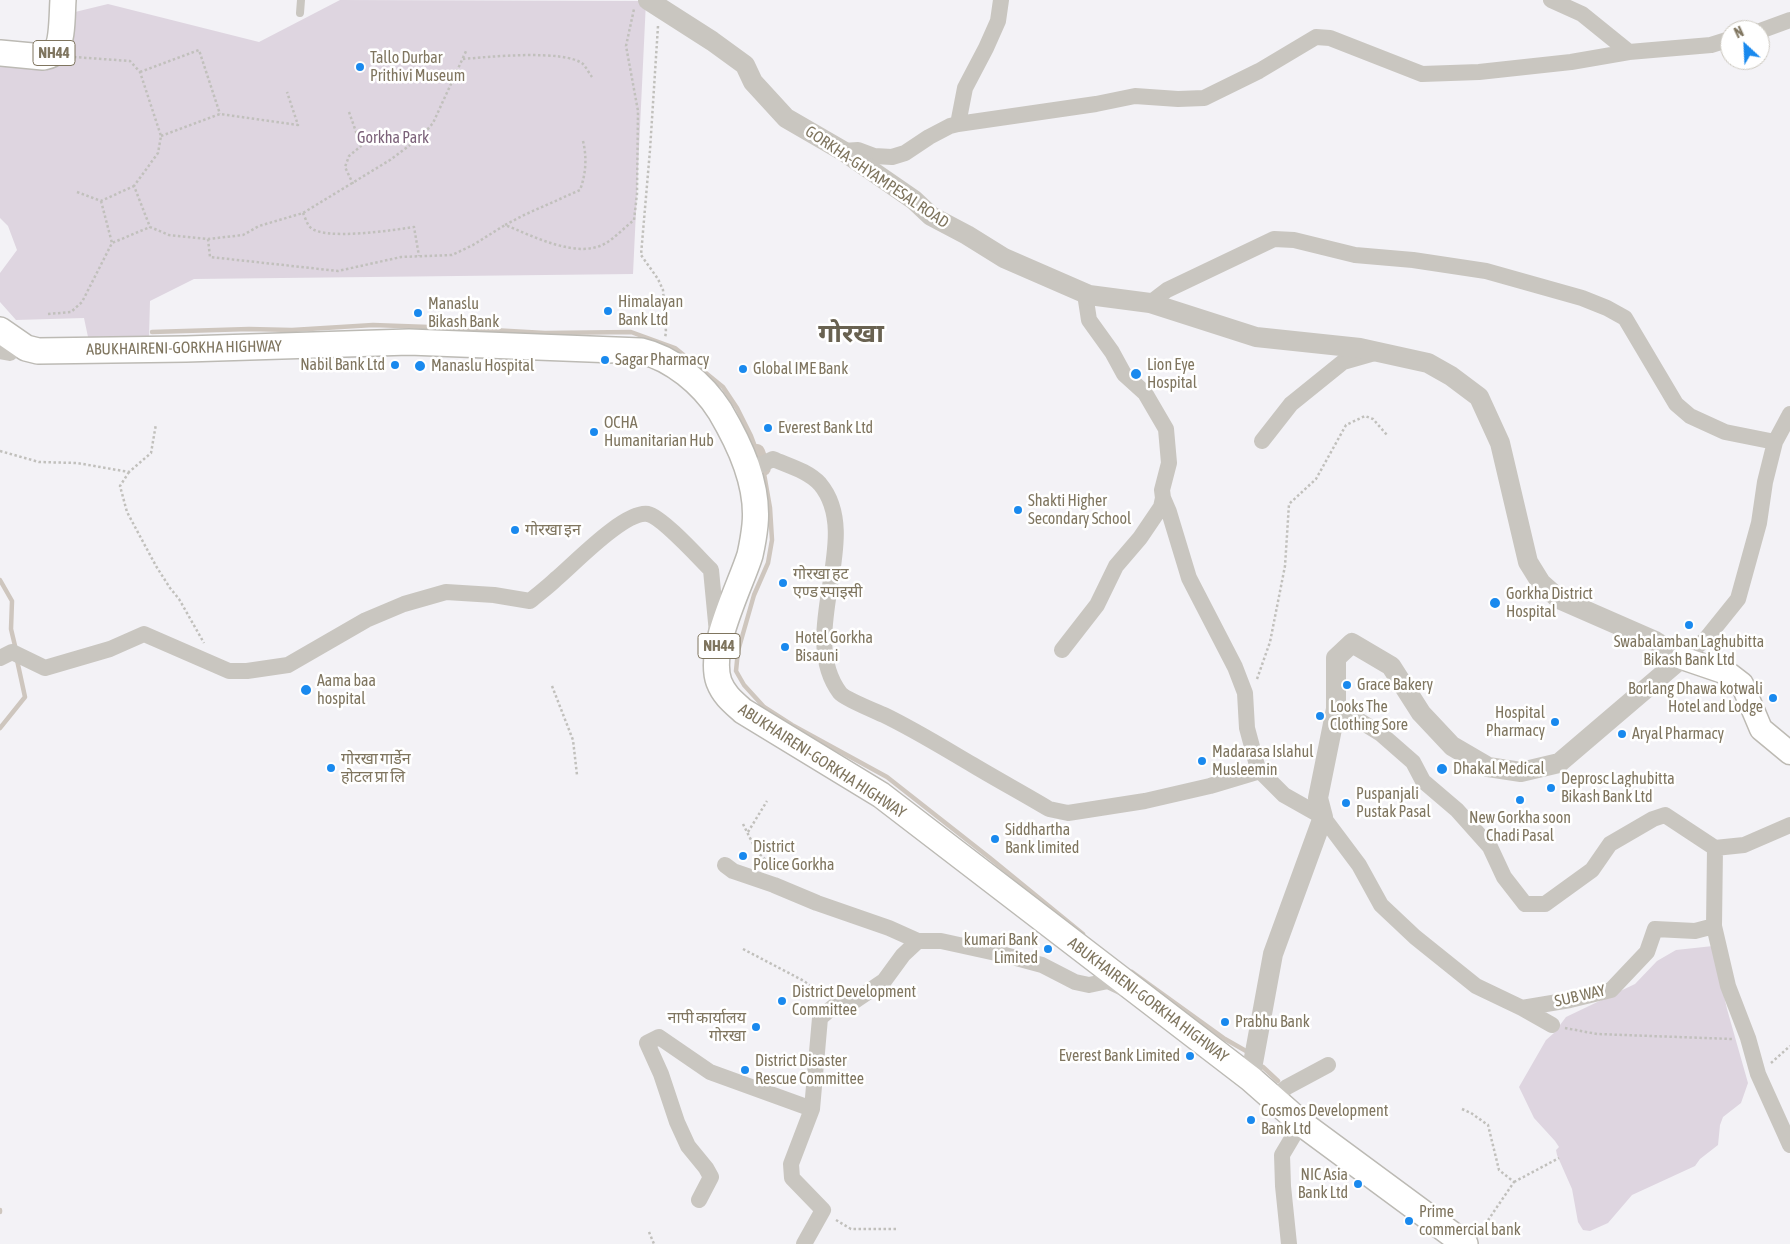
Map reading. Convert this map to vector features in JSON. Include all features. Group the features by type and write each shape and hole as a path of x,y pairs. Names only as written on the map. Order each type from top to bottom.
{"main road":[{"name":"NH44","path":"0,53 43,57 50,56 56,51 59,42 63,0"},
{"name":"ABUKHAIRENI-GORKHA HIGHWAY","path":"6,341 38,351 186,349 409,342 641,351 652,353 662,359 686,374 711,398 733,433 748,471 754,500 755,524 750,554 725,620 717,664 719,681 728,698 743,711 882,795 1251,1079 1301,1122 1471,1240"},
{"name":"GORKHA-GHYAMPESAL ROAD","path":"1682,658 1728,674 1742,684 1761,729 1790,753"}],"street":[{"path":"958,124 965,88 998,21 1001,0"},
{"path":"1551,0 1582,14 1629,52"},
{"name":"GORKHA-GHYAMPESAL ROAD","path":"647,5 712,41 744,65 753,82 786,118 843,151 914,200 931,216 1004,258 1085,294 1150,303 1256,337 1360,348 1428,363 1451,376 1479,397 1500,443 1528,562 1541,584 1559,598 1655,641 1682,658"},
{"path":"1770,27 1790,20"},
{"path":"843,151 858,150 874,156 892,157 905,153 929,136 958,124 1096,104 1135,96 1178,99 1204,98 1260,71 1316,37 1330,38 1422,74 1479,72 1553,64 1629,52 1712,45 1720,42"},
{"path":"1150,303 1168,290 1261,243 1274,239 1294,240 1355,255 1414,260 1486,271 1582,298 1625,318 1676,404 1690,416 1725,432 1775,442"},
{"path":"1085,294 1089,320 1112,352 1124,374 1145,393 1166,429 1169,463 1162,490 1163,498 1189,578 1235,667 1245,694 1248,728 1258,769 1284,795 1323,817"},
{"path":"1262,441 1291,404 1344,362 1378,352"},
{"path":"1552,1025 1476,986 1415,937 1381,905 1359,865 1323,817 1318,798 1336,706 1336,658 1352,643 1391,666 1421,713 1452,746 1488,767 1521,772 1559,763 1705,640 1738,599 1759,523 1765,482 1775,442 1790,414"},
{"path":"748,471 773,459 807,473 820,484 833,508 835,545 827,594 824,648 830,676 842,695 907,727 1049,809 1068,813 1144,802 1210,786 1260,771"},
{"path":"1062,650 1097,606 1116,566 1140,538 1161,507 1163,498"},
{"path":"6,655 27,660 45,668 110,649 144,634 229,672 288,664 366,620 404,604 446,592 494,595 530,601 558,578 582,554 616,528 636,516 649,514 664,524 711,570 720,645"},
{"path":"1336,706 1381,734 1413,762 1423,781 1458,810 1490,847 1504,877 1525,904 1545,904 1592,870 1610,844 1653,819 1665,815 1715,848 1744,846 1790,825"},
{"path":"1251,1079 1252,1063 1273,954 1323,817"},
{"path":"1715,848 1714,926 1728,986 1748,1038 1758,1074 1790,1145"},
{"path":"724,865 817,903 889,928 918,941 941,941 1042,965 1075,982 1089,985 1108,980 1143,997"},
{"name":"SUB WAY","path":"1522,1008 1570,1000 1611,990 1647,952 1655,928 1695,931 1714,926"},
{"path":"804,1244 823,1210 792,1178 791,1164 812,1109 820,1018 833,1007 850,1004 884,981 904,955 918,941"},
{"path":"699,1200 711,1177 688,1146 677,1122 661,1074 648,1043 658,1037 710,1072 812,1109"},
{"path":"1273,1098 1287,1087 1328,1065"},
{"path":"1289,1244 1282,1155 1301,1122"}],"lane":[{"path":"300,13 301,0"}],"path":[{"path":"505,225 555,245 585,249 605,243 634,220 637,194 638,111 626,46 647,5"},
{"path":"647,5 650,150 641,255 658,279 663,290 666,332 662,359"},
{"path":"48,314 72,312 82,302 112,243 150,228 169,235 208,239 243,236 259,226 303,213 353,184 422,136 433,123 467,49"},
{"path":"140,72 199,50 220,114"},
{"path":"462,59 523,55 561,57 583,64 592,77"},
{"path":"50,56 130,61 140,72 161,136 158,153 134,186 101,201 77,192"},
{"path":"161,136 220,114 298,126 287,92"},
{"path":"349,112 361,146 349,156 345,167 353,184"},
{"path":"208,239 210,256 338,271 401,257 452,255 524,215 580,190 585,173 586,151 583,140"},
{"path":"134,186 150,228"},
{"path":"101,201 112,243"},
{"path":"303,213 310,227 322,233 346,234 414,227 419,256"},
{"path":"1245,694 1254,685 1270,642 1285,566 1290,504 1316,479 1346,425 1365,416 1373,419 1388,435"},
{"path":"156,424 151,453 129,472 120,486 127,512 156,566 179,598 205,644"},
{"path":"0,451 39,462 77,464 129,472"},
{"path":"552,686 573,740 577,775"},
{"path":"748,832 767,802"},
{"path":"743,824 757,852 778,870"},
{"path":"743,949 804,981 827,998 833,1007"},
{"path":"1552,1025 1597,1034 1716,1039 1748,1038"},
{"path":"1758,1074 1790,1046"},
{"path":"1462,1109 1488,1125 1499,1170 1514,1182"},
{"path":"1471,1240 1514,1182 1559,1158"},
{"path":"823,1210 851,1229 896,1229"},
{"path":"649,1232 654,1244"}],"green space":[{"name":"Gorkha Park","path":"340,0 646,1 633,274 194,279 150,301 149,336 88,337 84,318 16,320 0,302 0,273 17,250 8,226 0,218 0,62 63,63 75,12 108,4 259,42"},
{"path":"1713,946 1727,1009 1748,1083 1741,1103 1723,1117 1720,1125 1718,1145 1700,1159 1695,1166 1632,1195 1608,1223 1590,1231 1583,1230 1578,1222 1572,1189 1557,1155 1556,1150 1559,1147 1534,1118 1519,1087 1546,1040 1566,1017 1635,984 1657,961 1676,950"}],"waterway":[{"path":"152,332 249,329 292,330 373,325 545,333 631,332 675,348 723,387 737,408 757,452"},
{"path":"757,452 763,468"},
{"path":"763,468 770,508 772,540 768,563 754,595 738,651 736,671 744,685 764,707 792,725 887,777 1083,934"},
{"path":"0,580 12,601 11,629 16,650"},
{"path":"0,728 25,697 17,660"},
{"path":"1132,972 1225,1039 1246,1051"},
{"path":"1263,1067 1278,1081"}],"place":[{"name":"Tallo Durbar Prithivi Museum","path":"360,67"},
{"name":"Himalayan Bank Ltd","path":"608,311"},
{"name":"Manaslu Bikash Bank","path":"418,313"},
{"name":"Sagar Pharmacy","path":"605,360"},
{"name":"Nabil Bank Ltd","path":"395,365"},
{"name":"Manaslu Hospital","path":"420,366"},
{"name":"Global IME Bank","path":"743,369"},
{"name":"Lion Eye Hospital","path":"1136,374"},
{"name":"Everest Bank Ltd","path":"768,428"},
{"name":"OCHA Humanitarian Hub","path":"594,432"},
{"name":"Shakti Higher Secondary School","path":"1018,510"},
{"name":"गोरखा इन","path":"515,530"},
{"name":"गोरखा हट एण्ड स्पाइसी","path":"783,583"},
{"name":"Gorkha District Hospital","path":"1495,603"},
{"name":"Swabalamban Laghubitta Bikash Bank Ltd","path":"1689,625"},
{"name":"Hotel Gorkha Bisauni","path":"785,647"},
{"name":"Grace Bakery","path":"1347,685"},
{"name":"Aama baa hospital","path":"306,690"},
{"name":"Borlang Dhawa kotwali Hotel and Lodge","path":"1773,698"},
{"name":"Looks The Clothing Sore","path":"1320,716"},
{"name":"Hospital Pharmacy","path":"1555,722"},
{"name":"Aryal Pharmacy","path":"1622,734"},
{"name":"Madarasa Islahul Musleemin","path":"1202,761"},
{"name":"गोरखा गार्डेन होटल प्रा लि","path":"331,768"},
{"name":"Dhakal Medical","path":"1442,769"},
{"name":"Deprosc Laghubitta Bikash Bank Ltd","path":"1551,788"},
{"name":"New Gorkha soon Chadi Pasal","path":"1520,800"},
{"name":"Puspanjali Pustak Pasal","path":"1346,803"},
{"name":"Siddhartha Bank limited","path":"995,839"},
{"name":"District Police Gorkha","path":"743,856"},
{"name":"kumari Bank Limited","path":"1048,949"},
{"name":"District Development Committee","path":"782,1001"},
{"name":"Prabhu Bank","path":"1225,1022"},
{"name":"नापी कार्यालय गोरखा","path":"756,1027"},
{"name":"Everest Bank Limited","path":"1190,1056"},
{"name":"District Disaster Rescue Committee","path":"745,1070"},
{"name":"Cosmos Development Bank Ltd","path":"1251,1120"},
{"name":"NIC Asia Bank Ltd","path":"1358,1184"},
{"name":"Prime commercial bank","path":"1409,1221"}],"district":[{"name":"गोरखा","path":"851,334"}]}
